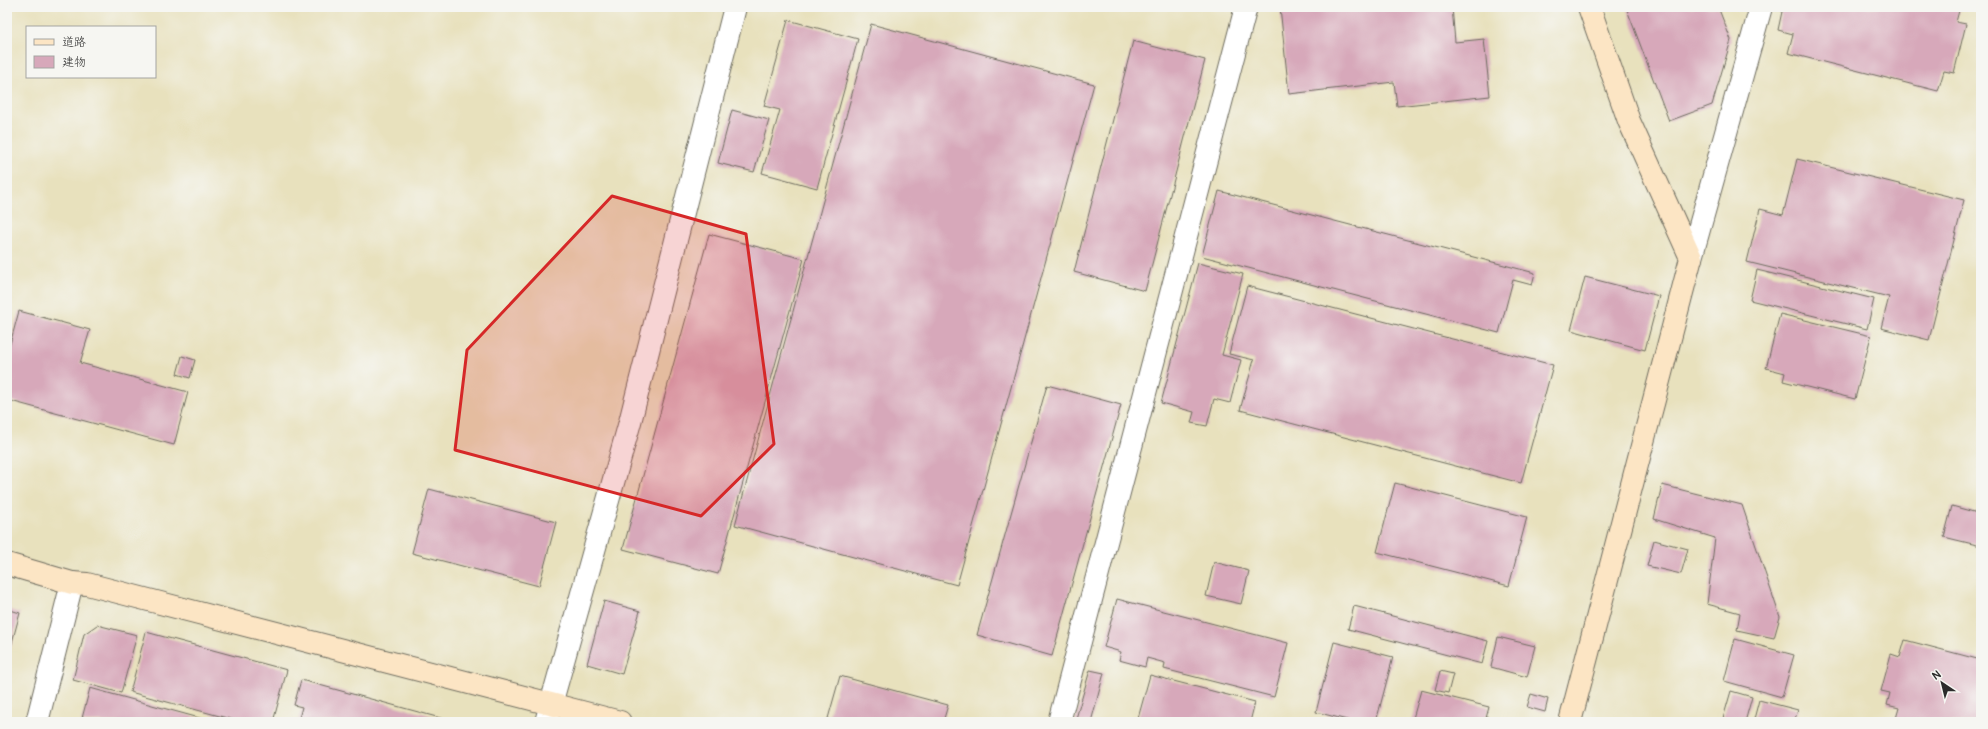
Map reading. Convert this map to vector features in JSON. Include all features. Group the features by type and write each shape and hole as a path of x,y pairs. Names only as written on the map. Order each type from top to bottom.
{"street":[{"path":"549,713 630,422 734,7"},
{"path":"1059,722 1246,7"},
{"path":"1589,7 1629,120 1691,258"},
{"path":"1570,722 1691,258 1761,7"},
{"path":"7,564 72,583 87,584 549,713 620,722"},
{"path":"37,722 72,583"}],"highlighted area":[{"path":"612,196 746,234 774,444 701,516 455,450 467,350"}],"building":[{"path":"1280,7 1452,7 1455,42 1484,39 1490,96 1397,106 1394,82 1289,94"},
{"path":"1626,7 1718,7 1731,40 1712,105 1669,121"},
{"path":"1783,7 1960,7 1956,22 1966,24 1954,73 1944,71 1938,91 1788,53 1793,34 1778,30"},
{"path":"788,20 858,39 817,188 762,173 780,110 764,106"},
{"path":"871,24 1094,84 957,585 735,525"},
{"path":"1133,41 1205,60 1145,291 1074,272"},
{"path":"732,110 769,120 754,172 718,163"},
{"path":"1797,159 1964,200 1929,340 1881,328 1889,297 1747,262 1760,209 1783,215"},
{"path":"1219,191 1535,273 1532,285 1513,280 1499,333 1202,256"},
{"path":"709,234 804,259 718,574 623,549"},
{"path":"1198,263 1243,274 1222,355 1241,360 1230,403 1214,399 1207,426 1191,423 1194,412 1161,403"},
{"path":"1757,270 1874,299 1867,329 1750,300"},
{"path":"1585,277 1659,296 1645,350 1571,330"},
{"path":"1247,286 1553,365 1521,483 1240,410 1254,360 1229,354"},
{"path":"19,311 90,330 80,363 188,392 174,445 7,400 7,355"},
{"path":"1780,314 1871,336 1855,399 1783,381 1785,373 1766,368"},
{"path":"182,356 195,360 190,378 177,374"},
{"path":"1047,385 1121,405 1052,656 977,635"},
{"path":"1395,483 1527,517 1509,586 1377,552"},
{"path":"1662,485 1742,505 1780,617 1774,638 1737,630 1740,613 1707,604 1715,538 1654,519"},
{"path":"429,489 556,522 539,586 412,553"},
{"path":"1952,506 1981,514 1981,546 1944,537"},
{"path":"1654,540 1688,549 1681,574 1647,566"},
{"path":"1214,562 1249,571 1241,604 1206,596"},
{"path":"1117,599 1288,643 1274,697 1164,669 1165,663 1147,658 1145,667 1119,660 1121,652 1104,647"},
{"path":"604,601 640,611 622,674 587,664"},
{"path":"1354,606 1488,641 1482,664 1348,629"},
{"path":"7,609 20,613 7,661"},
{"path":"97,625 137,635 121,693 73,680 84,634"},
{"path":"146,632 287,670 273,722 242,722 130,692"},
{"path":"1498,637 1535,646 1527,677 1491,667"},
{"path":"1735,639 1794,655 1782,697 1724,681"},
{"path":"1905,640 1981,660 1981,722 1895,722 1899,708 1887,705 1890,693 1881,691 1891,654 1900,657"},
{"path":"1334,642 1393,657 1376,722 1355,722 1316,712"},
{"path":"1090,670 1104,673 1091,722 1075,722"},
{"path":"1440,671 1453,674 1448,693 1435,690"},
{"path":"1150,675 1255,702 1250,722 1137,722"},
{"path":"840,676 948,705 943,722 827,722"},
{"path":"301,680 455,722 298,722 302,707 294,705"},
{"path":"90,688 214,722 81,722"},
{"path":"1421,690 1489,707 1485,722 1412,722"},
{"path":"1731,691 1752,697 1745,722 1722,722"},
{"path":"1531,694 1548,699 1545,712 1527,707"},
{"path":"1759,700 1798,710 1794,722 1764,722 1754,719"}]}
